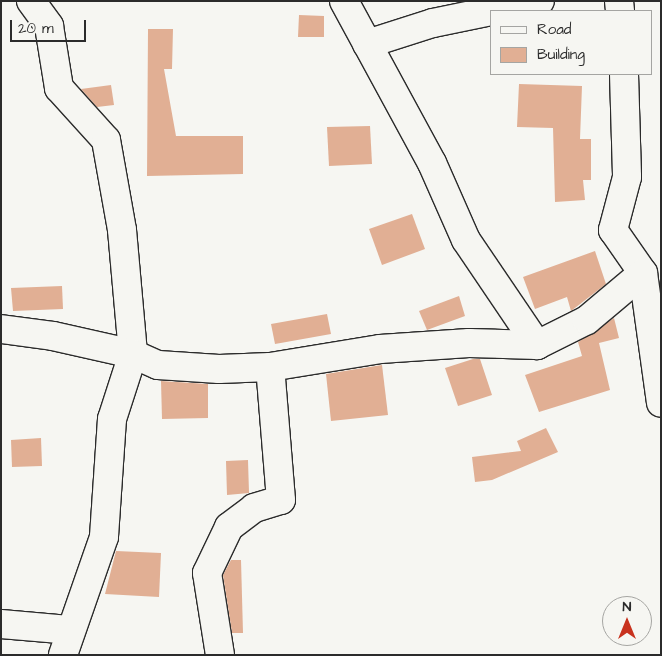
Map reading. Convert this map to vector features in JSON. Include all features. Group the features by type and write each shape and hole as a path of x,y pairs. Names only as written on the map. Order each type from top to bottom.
{"street":[{"path":"1,624 66,642 104,536 112,420 133,354 122,230 106,140 59,88 49,26 31,1"},
{"path":"344,1 432,163 466,240 536,345"},
{"path":"497,10 540,1"},
{"path":"367,44 434,23 490,11"},
{"path":"624,75 627,177 614,230 643,273 661,403"},
{"path":"1,329 53,336 133,354 158,364 175,366 270,367 380,349 469,342 536,345 587,320 643,273"},
{"path":"220,655 207,573 229,527 254,508 281,500 270,367"}],"building":[{"path":"299,15 324,16 324,37 298,37"},
{"path":"148,29 173,29 172,69 164,69 176,136 243,136 243,174 147,176"},
{"path":"519,84 582,86 580,139 591,139 591,180 583,180 585,200 555,202 553,128 517,127"},
{"path":"111,85 114,105 97,107 81,89"},
{"path":"370,126 372,164 329,166 327,127"},
{"path":"412,214 425,249 382,265 369,229"},
{"path":"595,251 606,284 571,311 567,297 535,309 523,277"},
{"path":"62,286 63,309 13,311 11,288"},
{"path":"459,296 465,316 427,330 419,311"},
{"path":"327,314 331,334 275,344 271,324"},
{"path":"614,318 619,338 599,343 610,390 539,412 525,375 582,356 578,342"},
{"path":"473,359 480,359 492,395 458,406 445,368"},
{"path":"382,365 388,415 331,421 326,374"},
{"path":"161,381 208,384 208,418 162,419"},
{"path":"546,428 558,452 492,480 475,482 472,457 521,451 517,441"},
{"path":"41,438 42,466 12,467 11,440"},
{"path":"248,460 249,493 227,495 226,461"},
{"path":"116,551 161,553 159,597 105,594"},
{"path":"231,560 241,560 243,633 232,633 223,575"}]}
